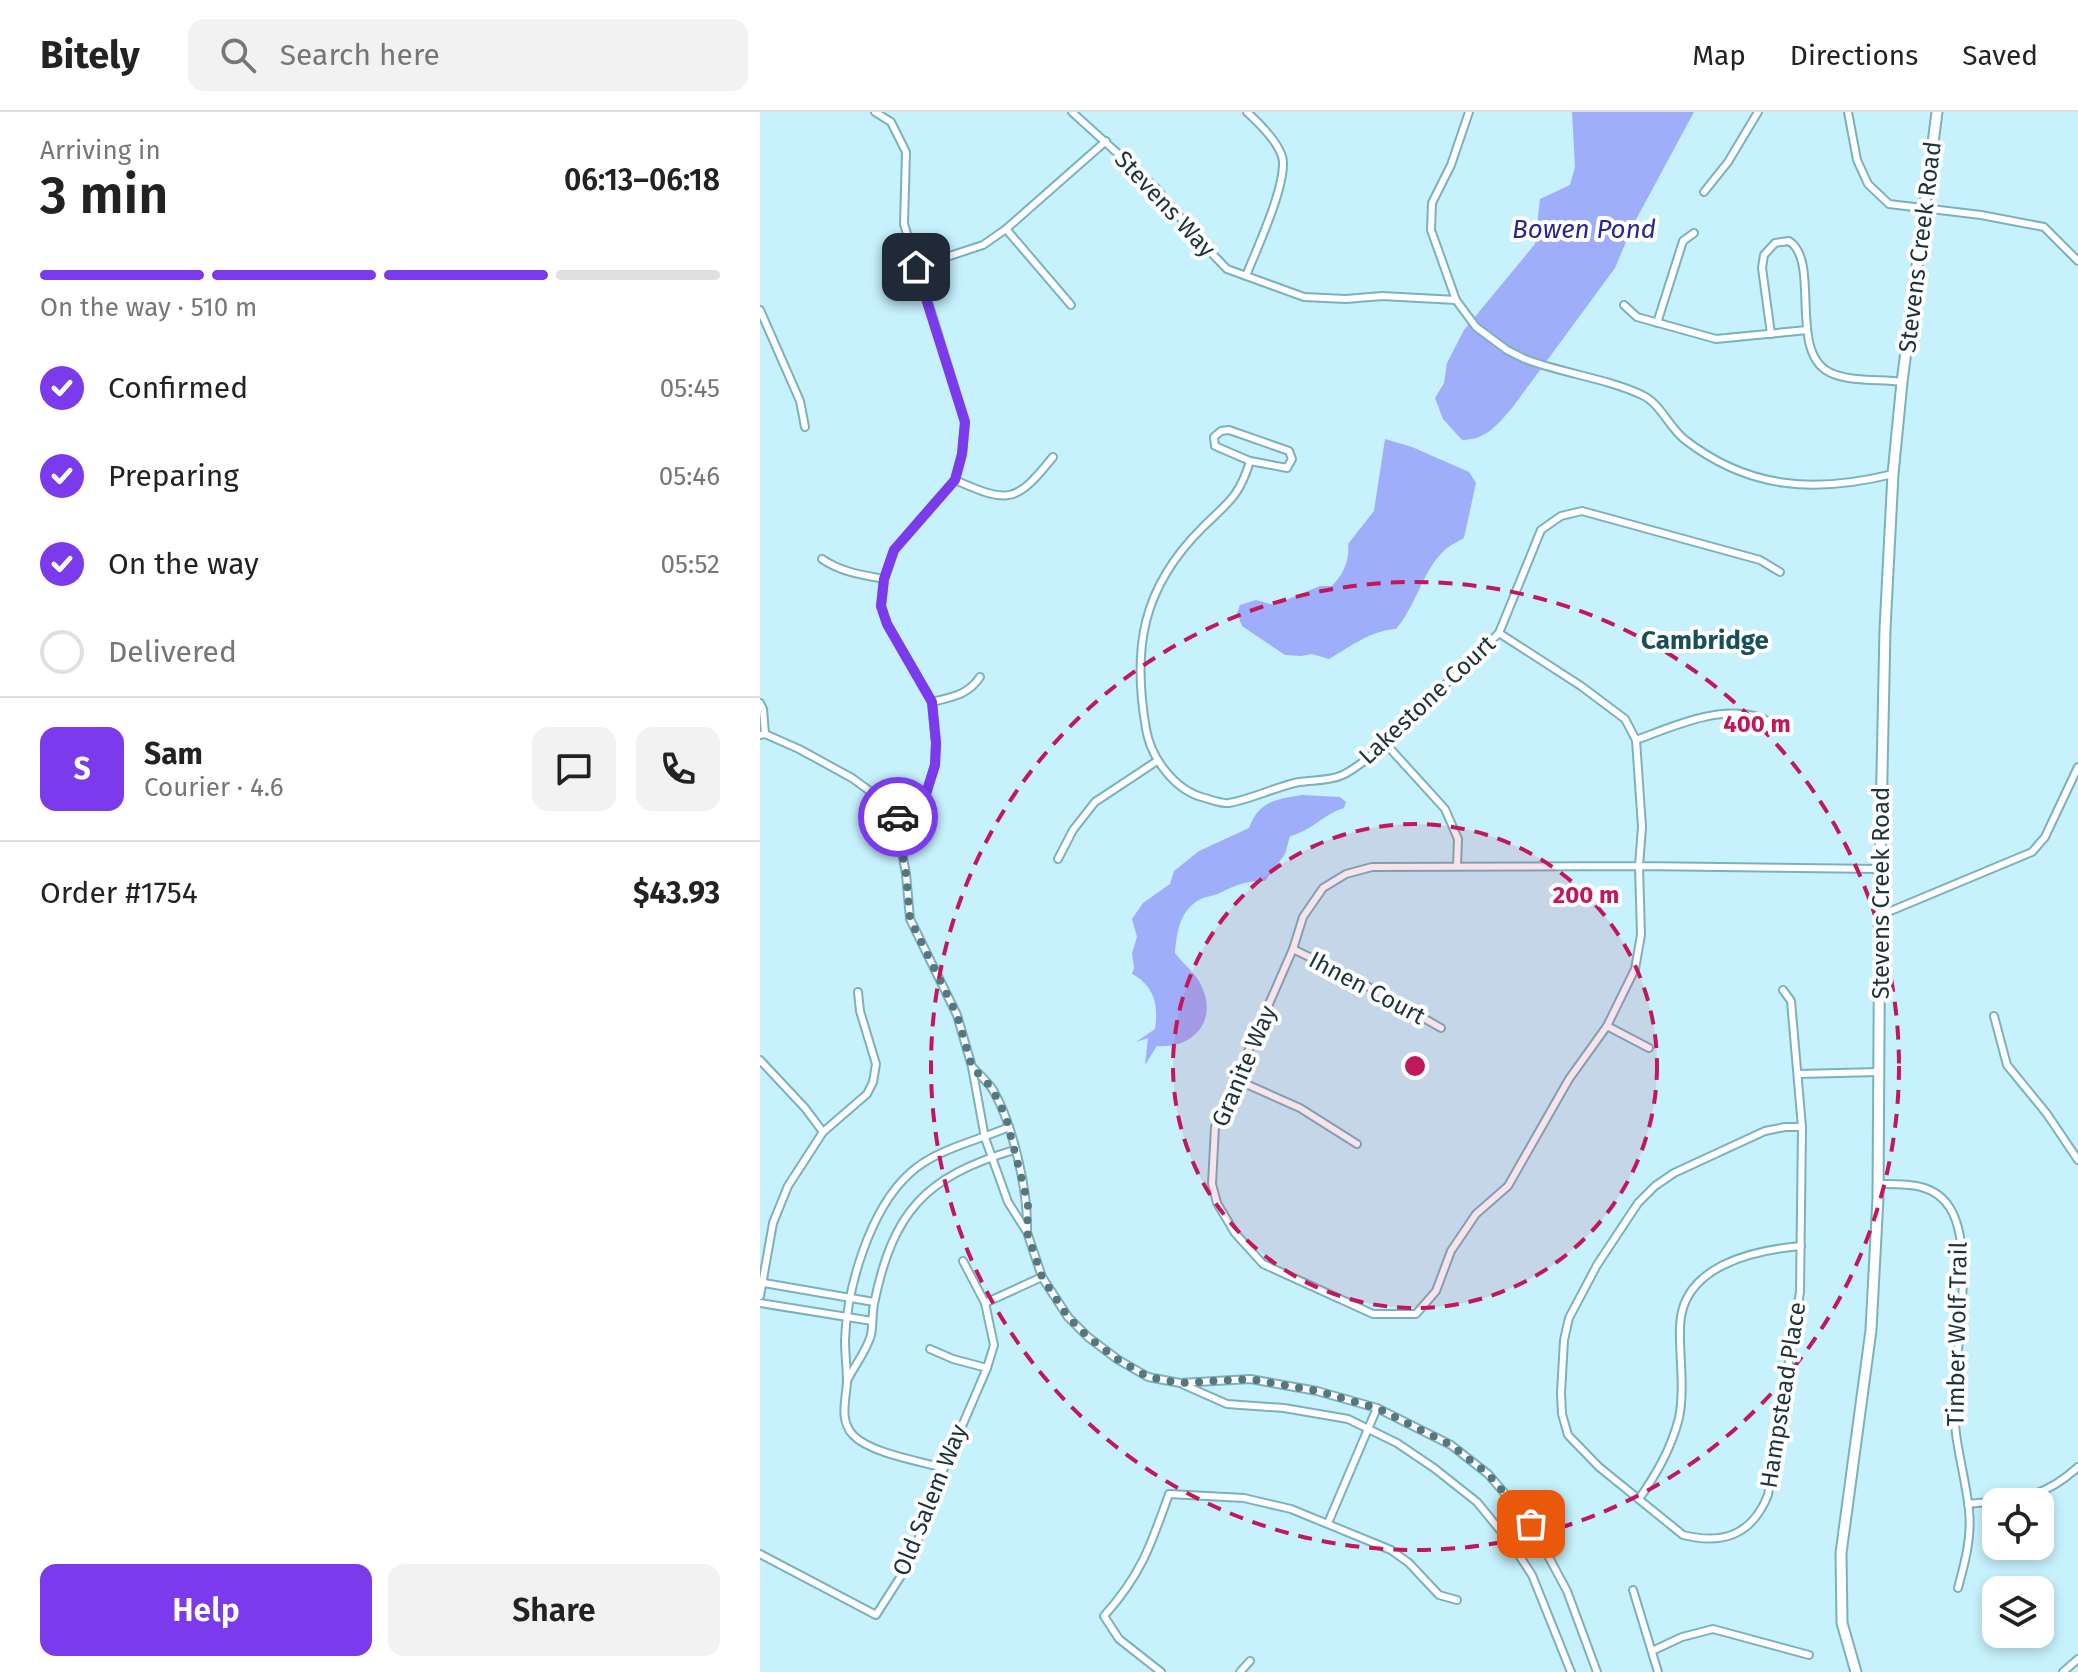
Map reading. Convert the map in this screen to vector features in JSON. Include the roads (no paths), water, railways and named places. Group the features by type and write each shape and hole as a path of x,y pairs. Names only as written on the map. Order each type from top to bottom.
{"street":[{"path":"875,112 891,122 906,152 904,224 965,422 962,454 955,480 894,550 884,579 881,606 887,624 932,702 936,743 935,765 925,797 896,819"},
{"name":"Stevens Way","path":"1072,112 1156,188 1214,258 1227,269 1304,297 1346,299 1382,296 1456,300"},
{"path":"1246,276 1274,205 1283,161 1268,131 1247,112"},
{"path":"1469,112 1430,215 1431,230 1456,300 1476,327 1507,350 1547,367 1646,396 1673,430 1701,453 1749,476 1781,484 1816,486 1859,483 1893,474"},
{"path":"1704,192 1728,162 1758,112"},
{"path":"1848,112 1857,160 1868,184 1889,204 2044,227 2078,261"},
{"name":"Stevens Creek Road","path":"1856,1672 1842,1623 1841,1553 1871,1330 1879,1184 1880,869 1885,629 1893,474 1937,112"},
{"path":"916,267 983,245 1006,229 1106,141"},
{"path":"1006,229 1071,305"},
{"path":"1657,323 1683,241 1694,233"},
{"path":"1771,334 1762,268 1764,255 1779,241 1789,241 1801,254 1807,330 1813,355 1825,370 1836,375 1902,382"},
{"path":"1624,305 1637,317 1716,339 1807,330"},
{"path":"760,310 800,401 805,427"},
{"path":"1229,430 1289,451 1292,459 1287,468 1250,461 1215,446 1214,437 1221,431 1229,430"},
{"path":"955,480 1000,497 1026,489 1053,457"},
{"name":"Lakestone Court","path":"1250,461 1244,482 1230,504 1185,547 1166,573 1149,609 1140,644 1140,697 1149,744 1157,761 1191,795 1227,803 1300,782 1343,776 1385,743 1499,633 1541,530 1561,516 1582,511 1760,560 1780,572"},
{"path":"822,559 851,573 884,579"},
{"path":"1499,633 1581,686 1625,719 1636,740 1642,827 1639,866"},
{"path":"932,702 962,694 973,687 980,677"},
{"path":"760,703 763,709 762,734 799,749 852,778 878,797 896,819 910,919 957,1015 972,1067 991,1157 1008,1202 1027,1232 1042,1277 1068,1317 1117,1359 1148,1377 1180,1383 1227,1404 1284,1408 1348,1419 1397,1443 1434,1468 1493,1519 1532,1575 1571,1672"},
{"path":"1636,740 1685,722 1734,715 1758,717 1781,728"},
{"path":"1385,743 1445,809 1458,839 1457,866"},
{"path":"1058,859 1073,830 1095,802 1157,761"},
{"path":"1881,915 2032,852 2045,837 2078,767"},
{"name":"Granite Way","path":"1639,866 1641,935 1635,969 1607,1026 1569,1079 1508,1186 1476,1214 1451,1251 1436,1291 1416,1314 1373,1314 1292,1280 1263,1264 1235,1233 1217,1203 1212,1164 1215,1127 1293,949 1303,917 1323,888 1346,874 1372,867 1639,866 1880,869"},
{"name":"Ihnen Court","path":"1293,949 1362,983 1441,1028"},
{"name":"Hampstead Place","path":"1783,990 1791,1001 1802,1127 1800,1292 1768,1495 1762,1511 1737,1534 1717,1539 1683,1535 1583,1452 1568,1435 1562,1414 1564,1340 1577,1299 1638,1203 1655,1186 1674,1173 1765,1131 1802,1127"},
{"path":"760,1293 773,1223 788,1186 823,1132 867,1094 873,1082 876,1064 860,1011 858,992"},
{"path":"1994,1016 2007,1065 2047,1114 2078,1160"},
{"path":"1607,1026 1649,1048"},
{"path":"760,1060 823,1132"},
{"path":"972,1067 992,1088 1009,1127 1028,1204 1027,1232"},
{"path":"1799,1074 1878,1072"},
{"path":"1237,1080 1300,1108 1357,1144"},
{"path":"944,1468 867,1445 852,1434 845,1422 849,1299 866,1243 891,1193 910,1172 930,1159 1009,1127"},
{"path":"847,1383 871,1336 874,1302 893,1238 915,1203 952,1173 1014,1150"},
{"name":"Timber Wolf Trail","path":"1879,1184 1912,1184 1929,1188 1950,1208 1961,1235 1954,1432 1968,1504 1969,1546 1958,1588"},
{"path":"1639,1499 1665,1461 1679,1416 1682,1363 1680,1324 1683,1304 1693,1288 1732,1260 1769,1249 1801,1246"},
{"name":"Old Salem Way","path":"760,1554 876,1615 910,1562 994,1345 985,1303 963,1261"},
{"path":"985,1303 1042,1277"},
{"path":"764,1283 874,1302"},
{"path":"760,1303 872,1321"},
{"path":"930,1349 987,1368"},
{"path":"1180,1383 1250,1379 1317,1391 1377,1408 1451,1445 1488,1474 1531,1524 1567,1591 1597,1672"},
{"path":"1328,1523 1377,1408"},
{"path":"1968,1504 2035,1496 2059,1485 2078,1467"},
{"path":"1161,1672 1119,1639 1104,1616 1121,1597 1146,1558 1169,1494 1269,1502 1328,1523 1391,1550 1409,1563 1439,1595 1457,1600"},
{"path":"1633,1590 1658,1672"},
{"path":"1652,1651 1682,1637 1713,1629 1809,1655"},
{"path":"2068,1670 2078,1659"},
{"path":"1240,1672 1250,1661"}],"water":[{"name":"Bowen Pond","path":"1572,112 1694,112 1633,225 1615,268 1507,414 1484,434 1462,440 1443,419 1435,398 1444,383 1447,363 1464,330 1535,244 1540,199 1570,185 1575,167"},
{"path":"1385,439 1412,447 1469,472 1476,483 1464,538 1439,556 1396,629 1369,636 1329,659 1312,654 1285,655 1242,626 1237,613 1240,605 1256,600 1274,605 1320,586 1332,586 1345,567 1348,544 1374,511"},
{"path":"1302,795 1340,797 1346,802 1344,808 1290,836 1285,854 1265,881 1237,885 1203,898 1189,908 1179,929 1175,953 1200,982 1206,1000 1204,1022 1191,1038 1170,1046 1157,1046 1145,1065 1148,1038 1136,1042 1155,1029 1156,1012 1150,990 1132,974 1132,953 1137,937 1132,919 1143,903 1170,884 1174,871 1199,851 1249,828 1258,812 1270,803"}],"district":[{"name":"Cambridge","path":"1705,640"}]}
